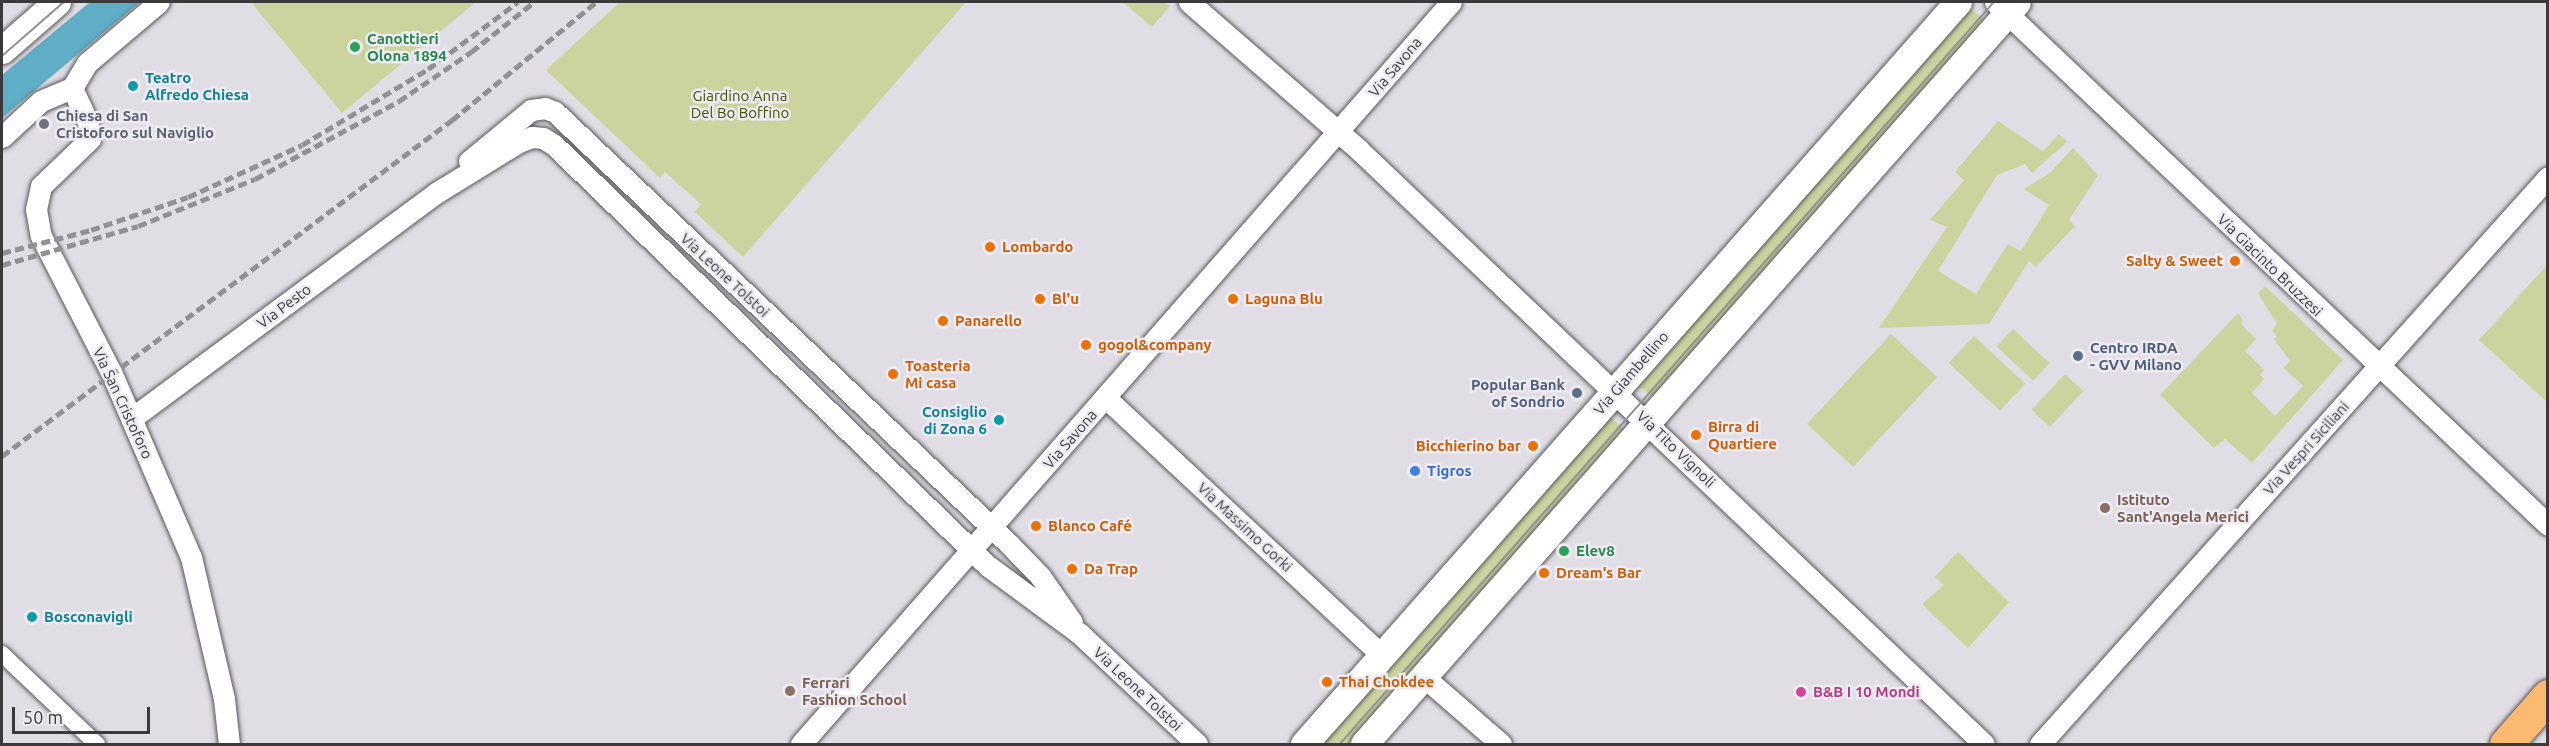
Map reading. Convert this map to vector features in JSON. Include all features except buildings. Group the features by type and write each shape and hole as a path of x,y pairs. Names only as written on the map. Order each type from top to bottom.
{"main road":[{"path":"2506,744 2547,696"}],"street":[{"path":"2,50 57,2"},
{"path":"2,137 41,101 72,88 87,63 159,2"},
{"path":"1189,2 1338,133"},
{"name":"Via Savona","path":"801,744 1451,2"},
{"name":"Via Giambellino","path":"1304,744 1958,2"},
{"path":"1364,744 2006,5"},
{"name":"Via Giacinto Bruzzesi","path":"2006,5 2378,368 2547,525"},
{"name":"Via San Cristoforo","path":"72,88 88,123 90,139 41,186 36,200 39,227 50,258 132,418 190,557 224,699 229,744"},
{"name":"Via Pesto","path":"132,418 436,193 520,117 545,108"},
{"name":"Via Leone Tolstoi","path":"545,108 598,154 992,528 1040,576 1079,633"},
{"name":"Via Tito Vignoli","path":"1338,133 1615,391 1984,744"},
{"name":"Via Pesto","path":"436,193 532,136"},
{"name":"Via Leone Tolstoi","path":"532,136 554,145 972,551 1024,595 1079,633 1197,744"},
{"path":"580,171 586,159 598,154"},
{"name":"Via Vespri Siciliani","path":"2040,744 2547,177"},
{"path":"830,413 846,414 853,404 853,394"},
{"name":"Via Massimo Gorki","path":"1106,398 1383,656"},
{"path":"2,654 97,744"},
{"path":"1424,677 1501,744"}],"green space":[{"name":"Canottieri Olona 1894","path":"251,2 476,2 342,113"},
{"name":"Giardino Anna Del Bo Boffino","path":"620,2 966,2 743,257 695,212 701,204 665,172 660,178 546,70"},
{"path":"1123,2 1165,2 1170,6 1152,27"},
{"path":"1964,3 1991,25 1657,400 1636,384"},
{"path":"1998,121 2043,151 2059,134 2067,142 2032,173 2025,164 1997,175 1938,271 1976,294 2008,244 2021,251 2049,205 2024,189 2050,173 2073,148 2098,175 2069,220 2075,226 2036,267 2029,261 1989,324 1879,328 1947,227 1930,220 1964,180 1955,172"},
{"path":"2547,265 2547,402 2479,340"},
{"path":"2265,286 2343,360 2252,463 2225,439 2214,448 2160,395 2238,313 2243,320 2241,324 2256,339 2245,351 2264,370 2260,375 2264,379 2252,393 2275,416 2303,386 2284,368 2290,361 2274,339 2277,336 2272,331 2277,324 2258,293"},
{"path":"2013,329 2050,363 2033,381 1997,347"},
{"path":"1891,334 1937,377 1853,467 1807,424"},
{"path":"1974,336 2025,384 2000,411 1949,363"},
{"path":"2065,374 2083,391 2050,427 2032,410"},
{"path":"1608,415 1629,433 1359,744 1322,744"},
{"path":"1958,552 2009,602 1968,648 1922,604 1944,585 1935,577"}],"water":[{"path":"90,2 140,2 2,118 2,75"}],"tram line":[{"path":"2,56 64,2"},
{"path":"1340,744 1994,2"}],"railway":[{"path":"2,253 91,230 188,197 302,145 428,69 518,2"},
{"path":"2,265 138,226 255,179 399,101 471,52 534,2"},
{"path":"2,456 452,120 596,2"}],"place":[{"name":"Canottieri Olona 1894","path":"355,47"},
{"name":"Teatro Alfredo Chiesa","path":"133,86"},
{"name":"Chiesa di San Cristoforo sul Naviglio","path":"44,124"},
{"name":"Lombardo","path":"990,247"},
{"name":"Salty & Sweet","path":"2235,261"},
{"name":"Bl'u","path":"1040,299"},
{"name":"Laguna Blu","path":"1233,299"},
{"name":"Panarello","path":"943,321"},
{"name":"gogol&company","path":"1086,345"},
{"name":"Centro IRDA - GVV Milano","path":"2078,356"},
{"name":"Toasteria Mi casa","path":"893,374"},
{"name":"Popular Bank of Sondrio","path":"1577,393"},
{"name":"Consiglio di Zona 6","path":"999,420"},
{"name":"Birra di Quartiere","path":"1696,435"},
{"name":"Bicchierino bar","path":"1533,446"},
{"name":"Tigros","path":"1415,471"},
{"name":"Istituto Sant'Angela Merici","path":"2105,508"},
{"name":"Blanco Café","path":"1036,526"},
{"name":"Elev8","path":"1564,551"},
{"name":"Da Trap","path":"1072,569"},
{"name":"Dream's Bar","path":"1544,573"},
{"name":"Bosconavigli","path":"32,617"},
{"name":"Thai Chokdee","path":"1327,682"},
{"name":"Ferrari Fashion School","path":"790,691"},
{"name":"B&B I 10 Mondi","path":"1801,692"}]}
